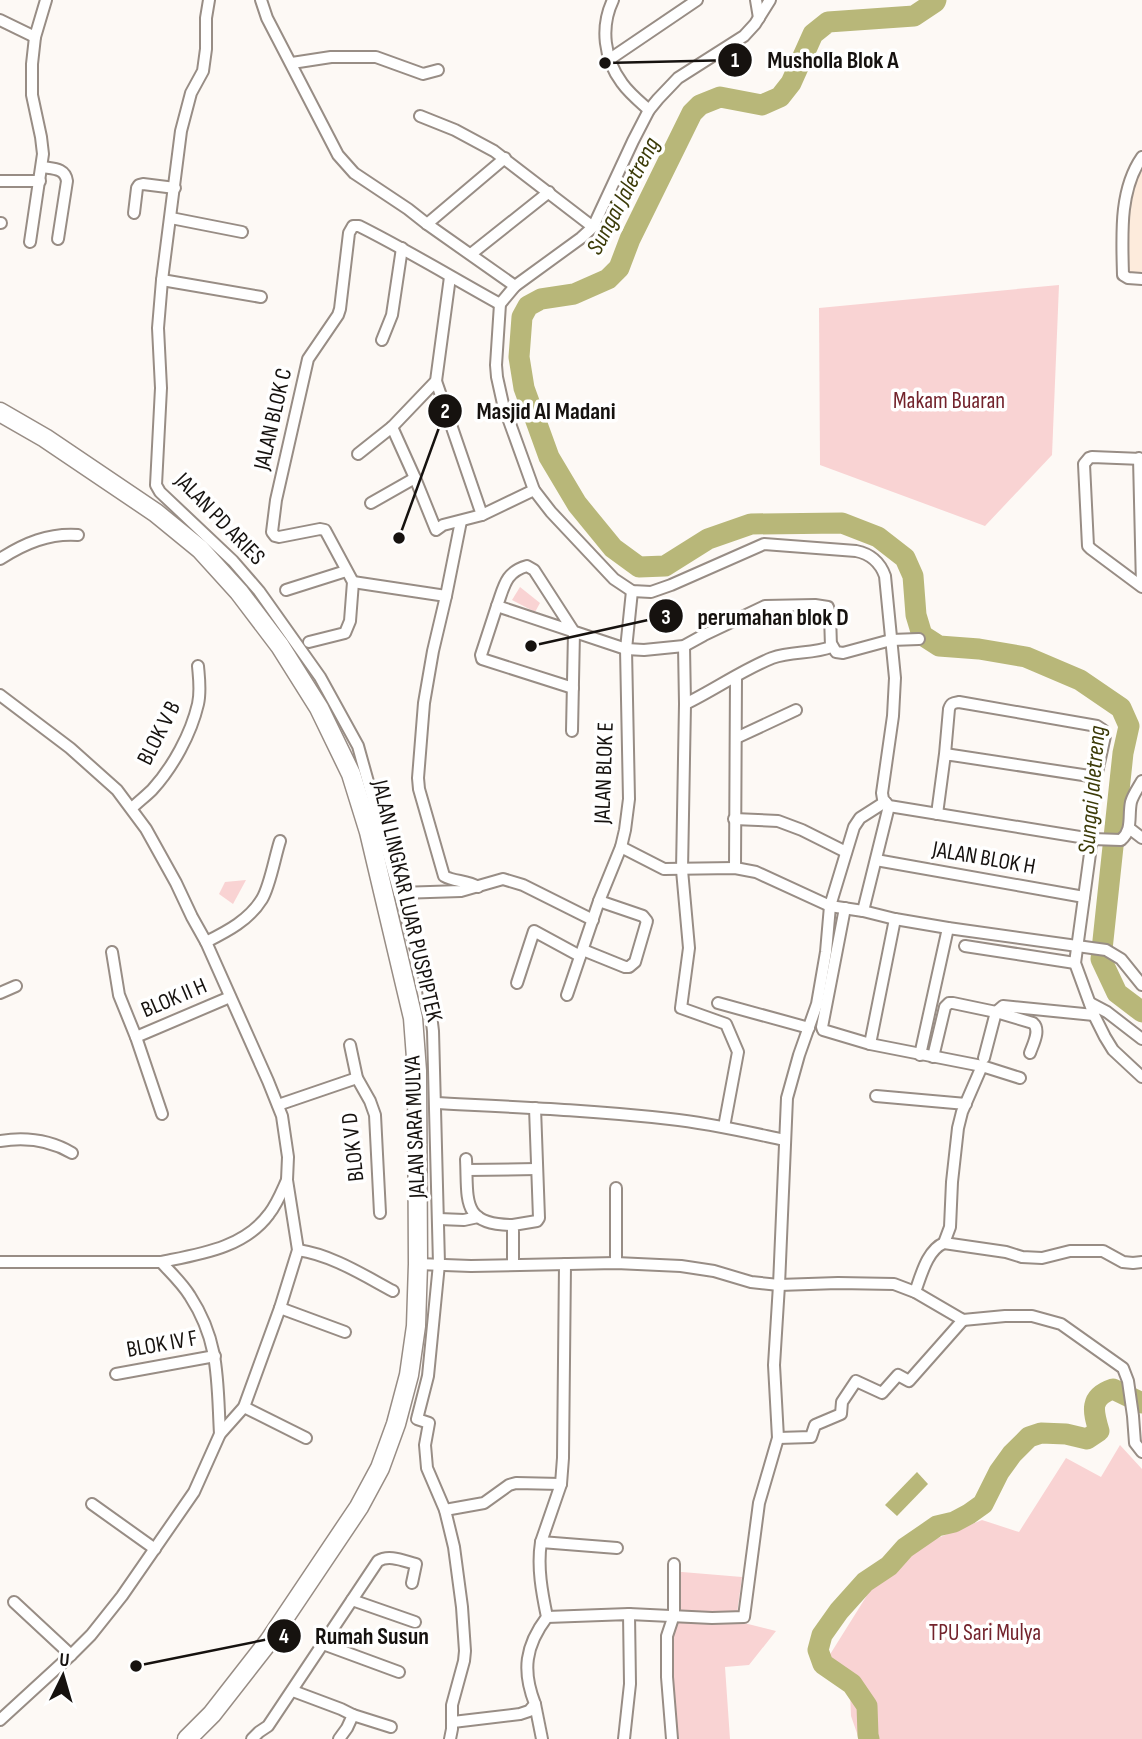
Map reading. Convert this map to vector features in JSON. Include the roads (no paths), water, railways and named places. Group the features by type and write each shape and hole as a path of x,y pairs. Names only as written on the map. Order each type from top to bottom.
{"main road":[{"name":"JALAN LINGKAR LUAR PUSPIPTEK","path":"0,412 45,438 156,513 200,549 239,592 280,646 319,708 351,774 369,832 412,1018 417,1071 416,1326 410,1375 396,1424 380,1468 359,1507 269,1641 212,1714 187,1739"}],"street":[{"path":"30,242 43,145 32,95 32,64 46,0"},
{"name":"JALAN PD ARIES","path":"209,0 203,71 187,104 181,131 162,280 158,328 161,388 156,481 158,489 233,561 259,591 320,677 358,746 428,990"},
{"path":"261,0 267,18 332,145 345,164 515,286"},
{"path":"613,0 605,29 610,59 622,84 649,110"},
{"path":"610,59 697,0"},
{"path":"756,0 758,18"},
{"path":"770,0 744,36 678,78 649,110 593,227 515,286 500,304 496,365 499,389 534,490 614,579 632,591 651,592 671,585 764,544 861,551 875,559 883,570 895,678 893,716 882,793 887,804 863,911"},
{"path":"0,20 36,37"},
{"path":"292,63 331,57 376,57 423,74 438,70"},
{"path":"421,116 455,130 505,158 593,227"},
{"path":"1142,156 1130,178 1122,237 1123,275 1142,279"},
{"path":"428,224 505,158"},
{"path":"42,167 62,170 66,174 58,239"},
{"path":"0,181 40,181"},
{"path":"134,213 139,186 143,184 175,188"},
{"path":"471,254 549,192"},
{"path":"171,218 242,232"},
{"name":"JALAN BLOK C","path":"346,571 325,530 279,537 272,532 276,500 308,359 338,315 349,233 353,226 359,226 402,248 500,304"},
{"path":"382,340 392,314 402,248"},
{"path":"450,277 436,381 482,515"},
{"path":"162,280 261,297"},
{"path":"358,454 392,427 436,381"},
{"path":"392,427 436,530 443,525 482,515 534,490"},
{"path":"1092,457 1140,458 1142,586 1088,546 1084,464 1092,457"},
{"path":"371,503 415,478"},
{"path":"461,522 424,703 418,778 444,876 470,882 478,887"},
{"path":"0,559 18,547 36,540 66,534 78,535"},
{"path":"572,732 573,688 574,632 534,570 527,566 516,569 503,587 482,659 573,688"},
{"path":"286,590 346,571 353,582 349,621 345,632 309,642"},
{"path":"353,582 446,596"},
{"name":"JALAN BLOK E","path":"567,995 625,830 629,799 626,649 632,591"},
{"path":"497,606 626,649 684,646 774,604 828,607 832,645 836,652 843,653 891,640 919,639"},
{"path":"685,704 771,659 829,649 832,645"},
{"path":"684,646 682,870 689,948 681,1008 726,1024 737,1052 724,1127"},
{"name":"BLOK V B","path":"132,808 157,783 185,738 198,704 198,666"},
{"path":"735,868 736,677"},
{"path":"0,695 49,731 117,790 132,808 176,883 206,942 278,1105 285,1131 287,1180 298,1250 244,1407 220,1434 194,1492 122,1596 91,1634 0,1720"},
{"path":"936,814 951,704 959,702 1097,726 1105,736 1097,777 946,754"},
{"path":"736,738 796,710"},
{"path":"547,1617 629,1614 744,1617 759,1503 778,1438 774,1365 787,1098 817,1004 830,906 854,827 860,818 887,804 1095,839 1121,840 1127,835 1132,801 1142,781"},
{"path":"734,819 778,821 846,852"},
{"path":"1129,828 1142,838"},
{"path":"1095,839 1084,897 1082,947 1075,963 1092,1009 1113,1050 1142,1077"},
{"path":"206,942 241,921 264,897 279,841"},
{"path":"621,847 664,869 735,868 765,874 830,906 948,928 1106,950 1121,959 1142,985"},
{"name":"JALAN BLOK H","path":"876,860 1084,897"},
{"path":"399,893 461,891 503,879 516,882 593,920"},
{"path":"517,983 534,931 582,953 625,967 633,965 647,920 643,916 600,901"},
{"path":"845,908 822,1027 825,1031 920,1055 983,1062 1020,1078"},
{"path":"870,1044 895,919"},
{"path":"920,1055 948,928"},
{"path":"965,946 1075,963"},
{"name":"BLOK II H","path":"112,952 119,995 162,1114"},
{"path":"0,993 16,986"},
{"name":"JALAN SARA MULYA","path":"428,990 433,1031 439,1264 428,1376 417,1419 429,1423 425,1444 427,1468 445,1510"},
{"name":"BLOK II H","path":"136,1037 230,997"},
{"path":"718,1003 809,1028"},
{"path":"933,1057 945,1007 949,1003 996,1012 1035,1024 1037,1031 1030,1054"},
{"path":"944,1243 950,1227 958,1128 983,1062 996,1012 1003,1006 1092,1009 1107,1013 1142,1040"},
{"name":"BLOK V D","path":"350,1045 357,1078 375,1115 380,1213"},
{"name":"BLOK V D","path":"278,1105 357,1078"},
{"path":"876,1096 966,1104"},
{"path":"435,1103 671,1119 785,1140"},
{"path":"535,1108 539,1218 537,1222 494,1225 481,1220 473,1213 468,1198 466,1165 537,1169"},
{"path":"0,1142 23,1139 37,1141 59,1145 72,1153"},
{"path":"0,1262 162,1262 202,1253 236,1242 260,1226 272,1211 287,1180"},
{"path":"616,1188 616,1263"},
{"path":"439,1219 464,1220 478,1217"},
{"path":"513,1225 513,1264"},
{"path":"915,1292 933,1252 937,1246 944,1243 1006,1252 1022,1258 1042,1258 1070,1251 1094,1250 1103,1251 1123,1262 1142,1262"},
{"path":"298,1250 341,1264 393,1291"},
{"path":"162,1262 190,1295 210,1333 218,1376 220,1434"},
{"path":"418,1264 471,1266 616,1263 681,1266 714,1271 751,1282 779,1285 894,1284 915,1292 963,1321 1032,1316 1061,1324 1123,1368 1128,1381 1135,1443 1142,1452"},
{"path":"542,1739 535,1704 528,1686 528,1656 535,1633 547,1617 539,1561 541,1542 561,1484 564,1458 565,1264"},
{"path":"280,1308 345,1332"},
{"path":"778,1438 811,1437 815,1425 841,1413 842,1402 856,1381 882,1393 898,1375 909,1381 963,1321"},
{"name":"BLOK IV F","path":"116,1374 215,1356"},
{"path":"244,1407 306,1438"},
{"path":"450,1739 452,1705 465,1651 457,1560 445,1510 484,1503 516,1483 561,1484"},
{"path":"92,1504 155,1549"},
{"path":"541,1542 617,1548"},
{"path":"252,1739 268,1726 293,1691 377,1560 388,1557 416,1564 412,1583"},
{"path":"673,1739 667,1677 667,1636 674,1615 674,1564"},
{"path":"352,1600 415,1622"},
{"path":"14,1602 71,1655"},
{"path":"624,1739 630,1684 629,1614"},
{"path":"323,1644 399,1672"},
{"path":"293,1691 391,1727"},
{"path":"453,1722 520,1714 529,1711 535,1704"},
{"path":"339,1739 353,1715"},
{"path":"266,1739 268,1726"}],"waterway":[{"name":"Sungai Jaletreng","path":"936,0 914,16 828,22 813,34 791,83 780,97 762,105 720,97 700,105 692,113 630,239 619,268 608,279 574,294 541,299 528,306 522,317 519,357 524,388 549,457 577,504 613,548 639,567 665,566 708,539 751,524 842,523 878,537 905,558 913,576 916,615 922,635 939,646 1026,657 1080,680 1121,708 1129,726 1123,753 1101,959 1117,993 1142,1012"},
{"name":"Sungai Jaletreng","path":"869,1739 867,1706 852,1684 823,1664 818,1650 822,1635 839,1611 865,1582 889,1566 905,1548 937,1526 954,1522 983,1504 999,1472 1029,1437 1041,1433 1066,1434 1087,1439 1099,1431 1094,1411 1096,1401 1105,1392 1113,1389 1142,1403"}],"place":[{"name":"Musholla Blok A","path":"605,63"},
{"name":"Masjid Al Madani","path":"399,538"},
{"name":"perumahan blok D","path":"531,646"},
{"name":"Rumah Susun","path":"136,1666"}],"park label":[{"name":"Makam Buaran","path":"949,401"},
{"name":"TPU Sari Mulya","path":"985,1633"}]}
